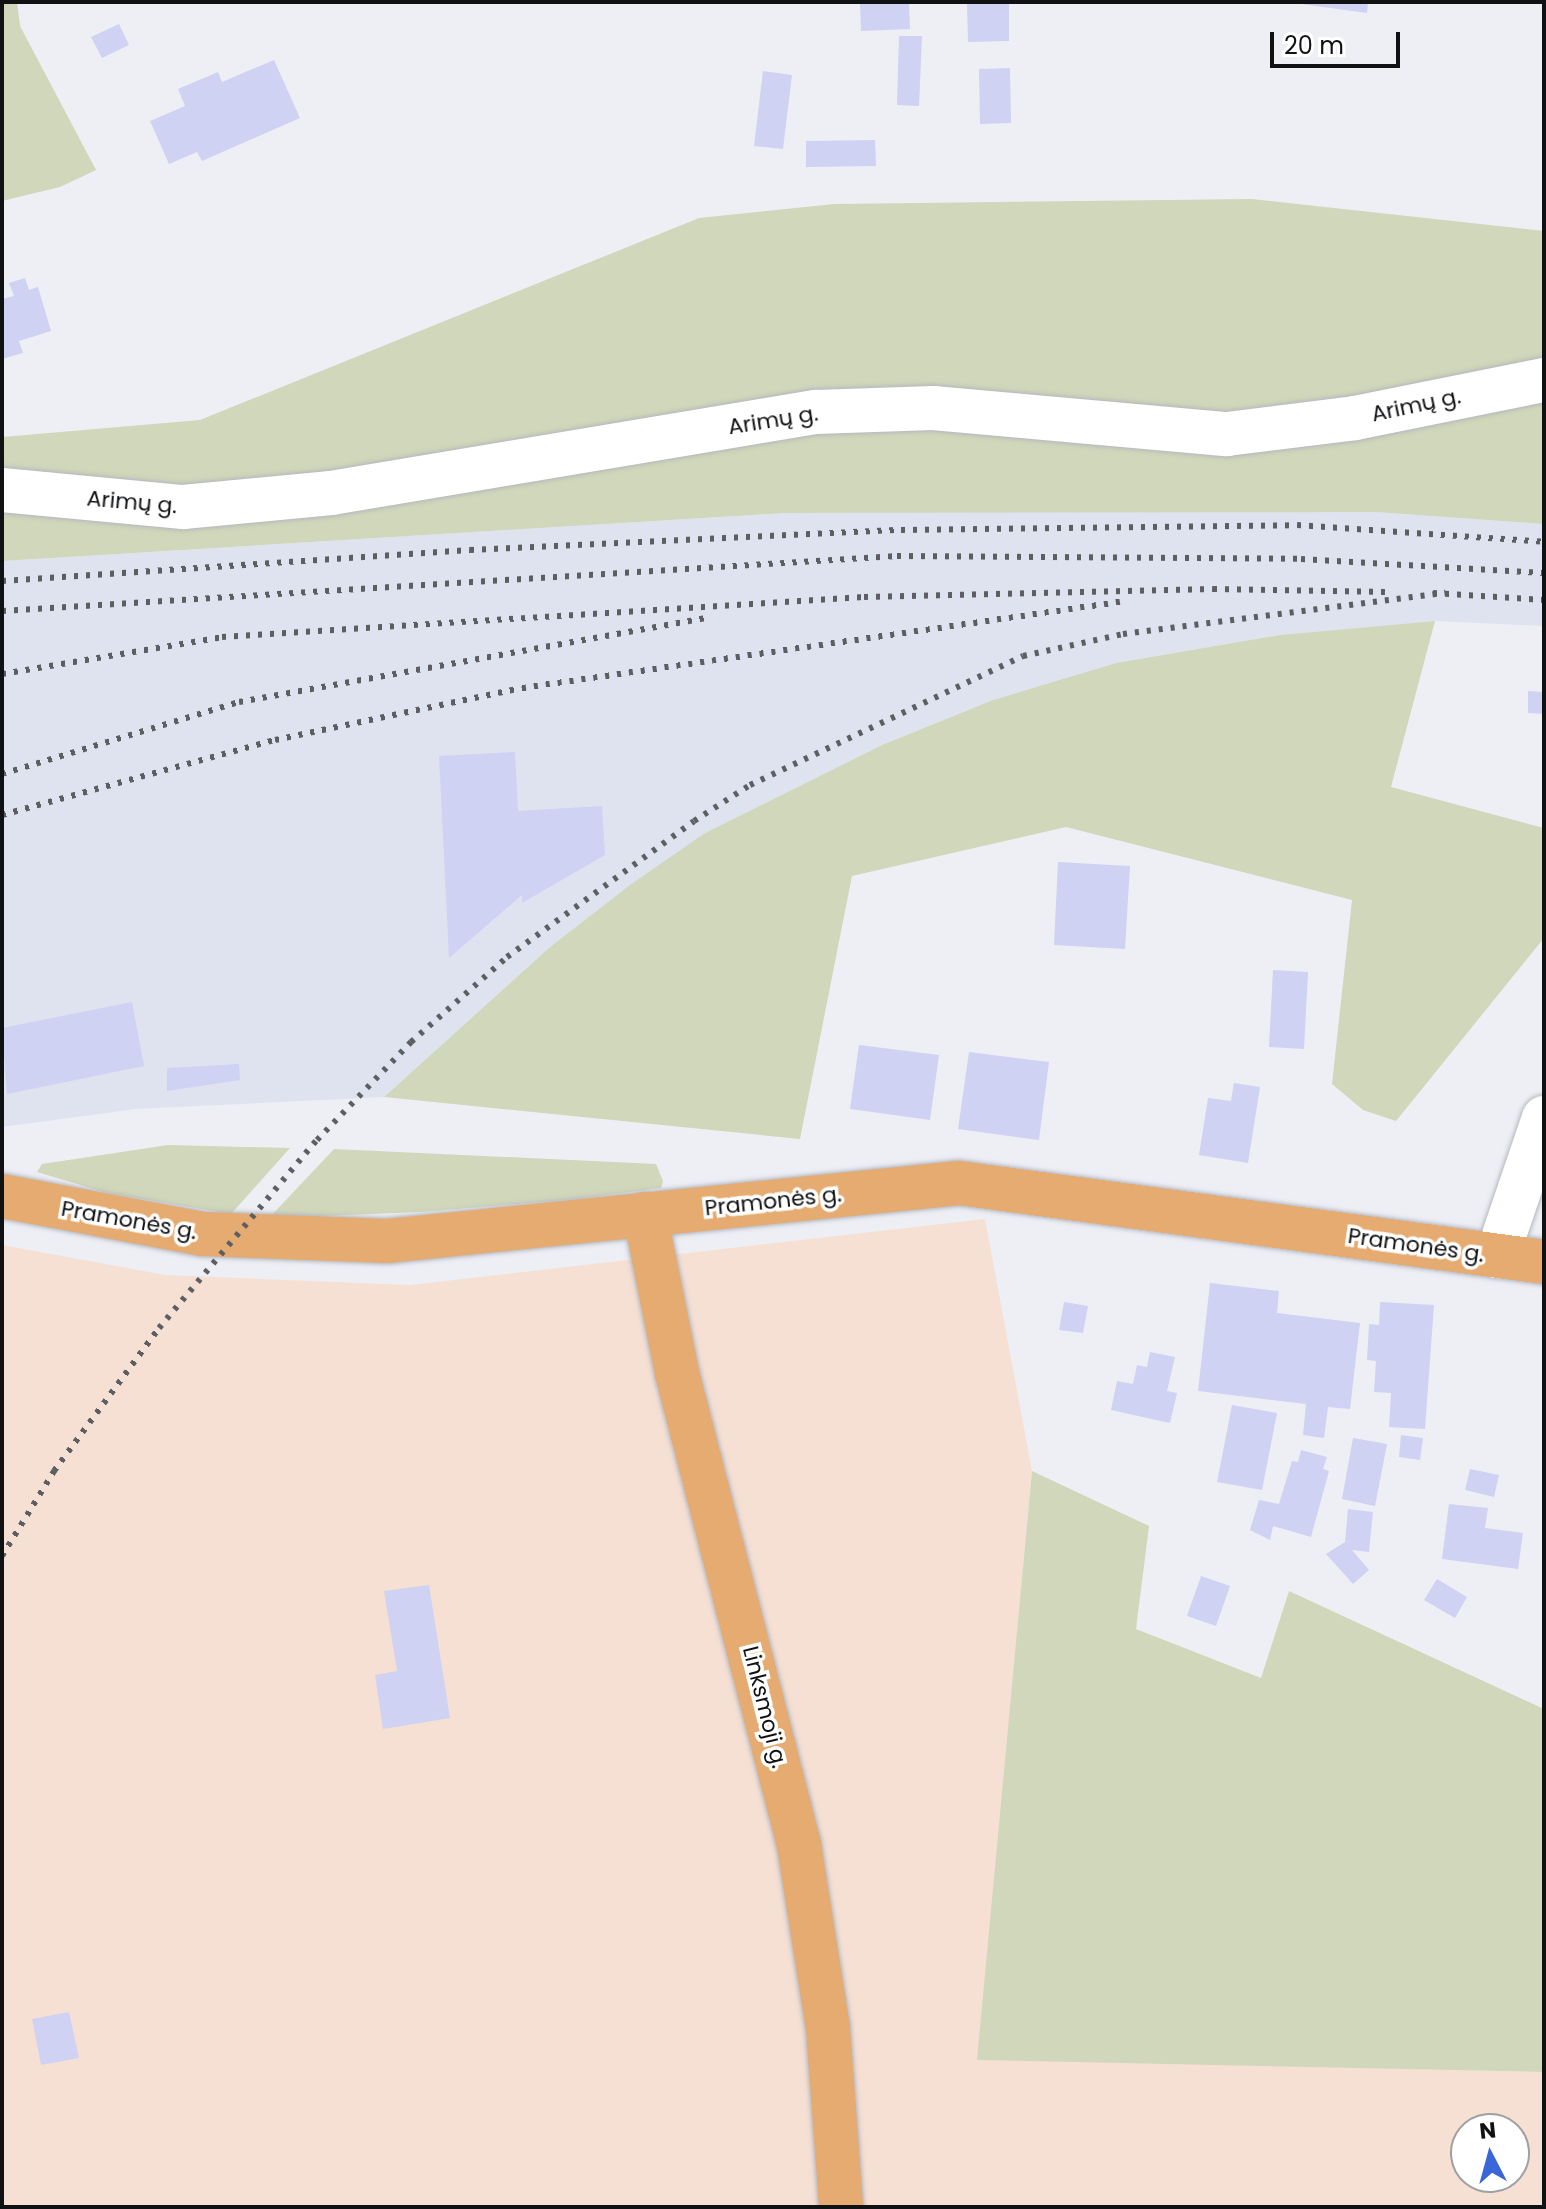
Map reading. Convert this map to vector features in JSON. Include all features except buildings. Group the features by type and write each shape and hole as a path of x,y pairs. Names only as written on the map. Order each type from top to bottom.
{"main road":[{"name":"Pramonės g.","path":"2,1196 255,1239 387,1241 959,1183 1544,1262"},
{"name":"Linksmoji g.","path":"645,1214 673,1358 799,1845 828,2028 841,2207"}],"street":[{"name":"Arimų g.","path":"2,490 198,506 331,493 816,412 933,408 1227,434 1355,418 1544,380"},
{"path":"1497,1256 1544,1118"}],"shaded area":[{"path":"1081,509 1376,512 1544,524 1544,626 1435,621 1280,635 1116,663 993,700 882,745 705,833 549,948 384,1097 136,1109 2,1127 2,561 785,513"},
{"path":"985,1219 1032,1471 978,2059 1544,2072 1544,2207 2,2207 2,1245 165,1275 410,1285"}],"green space":[{"path":"2,2 17,2 20,26 96,170 60,187 2,201"},
{"path":"1252,199 1544,231 1544,524 1376,512 785,513 2,561 2,437 200,420 699,218 834,204"},
{"path":"1435,621 1391,787 1544,828 1544,938 1396,1121 1363,1110 1332,1084 1352,900 1066,827 852,876 800,1139 384,1097 549,948 630,885 705,833 882,745 993,700 1116,663 1280,635"},
{"path":"168,1145 290,1148 231,1214 107,1193 37,1172 42,1164"},
{"path":"334,1149 656,1164 663,1181 661,1188 575,1199 422,1212 269,1218"},
{"path":"1032,1471 1149,1526 1136,1629 1261,1678 1289,1591 1544,1709 1544,2072 977,2060"}],"railway":[{"path":"2,581 470,550 901,530 1297,525 1544,542"},
{"path":"2,611 897,556 1301,559 1544,573"},
{"path":"2,674 222,637 864,597 1213,589 1385,592"},
{"path":"1433,593 1544,600"},
{"path":"2,1556 54,1471 159,1328 317,1140 411,1042 507,957 694,821 750,785 1023,656 1123,634 1445,593"},
{"path":"2,815 275,740 522,688 1126,601"},
{"path":"2,774 239,702 704,618"}]}
